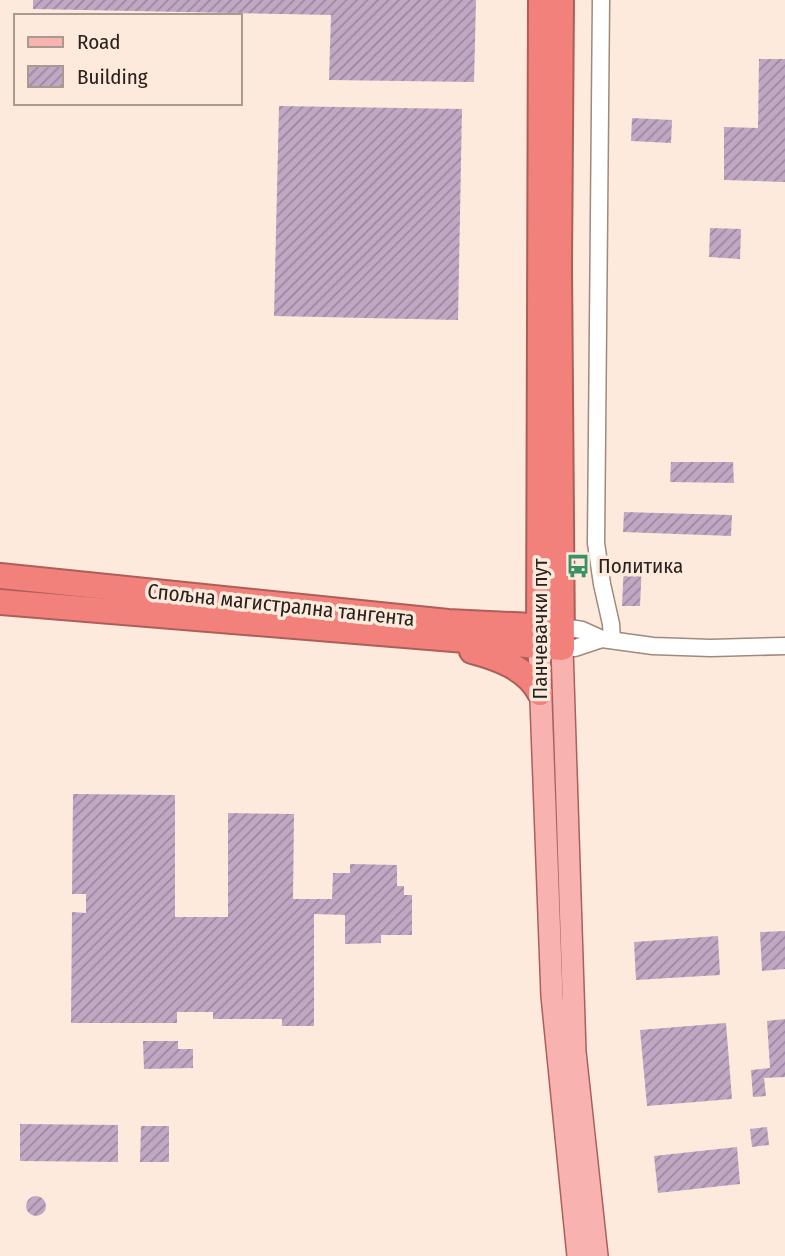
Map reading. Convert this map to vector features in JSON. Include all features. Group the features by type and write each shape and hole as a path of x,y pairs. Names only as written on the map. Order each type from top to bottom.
{"highway":[{"name":"Панчевачки пут","path":"541,0 540,576 551,637"},
{"name":"Панчевачки пут","path":"551,637 559,265 561,0"},
{"name":"Спољна магистрална тангента","path":"0,576 448,622 551,637"},
{"path":"448,622 478,615 514,612 528,600 540,576"},
{"name":"Спољна магистрална тангента","path":"0,603 421,637 551,637"},
{"path":"421,637 437,645 484,654 512,666 531,678 540,693"}],"main road":[{"name":"Панчевачки пут","path":"551,637 540,693 552,996 578,1256"},
{"name":"Панчевачки пут","path":"551,637 575,1052 597,1256"}],"street":[{"path":"601,0 596,543 601,584 611,624 607,639"},
{"path":"551,637 582,630 607,639 676,647 785,646"}],"building":[{"path":"33,0 476,0 474,82 329,80 331,15 33,9"},
{"path":"759,59 785,59 785,182 724,180 724,127 758,128"},
{"path":"279,106 462,109 458,320 274,316"},
{"path":"632,118 672,120 671,143 631,141"},
{"path":"710,228 741,229 740,259 709,257"},
{"path":"671,462 733,462 734,483 670,482"},
{"path":"624,512 732,515 731,536 623,532"},
{"path":"624,562 642,563 640,606 622,606"},
{"path":"73,794 175,795 175,917 228,917 228,813 294,814 293,899 332,899 333,873 350,873 350,864 397,865 397,886 404,886 404,895 412,895 412,935 381,935 381,943 345,944 345,915 314,914 314,1026 282,1026 282,1019 213,1019 213,1012 177,1012 177,1023 71,1023 72,912 86,913 86,894 72,894"},
{"path":"785,931 785,969 762,971 760,932"},
{"path":"718,936 720,975 636,980 634,942"},
{"path":"785,1019 785,1077 764,1078 766,1096 753,1097 751,1070 770,1068 767,1021"},
{"path":"726,1023 732,1099 647,1106 640,1030"},
{"path":"143,1041 178,1041 178,1049 193,1049 193,1068 144,1069"},
{"path":"20,1124 118,1125 118,1162 20,1161"},
{"path":"141,1126 169,1126 169,1162 140,1162"},
{"path":"767,1127 769,1145 752,1147 750,1129"},
{"path":"737,1147 740,1184 658,1193 654,1156"},
{"path":"32,1196 40,1196 46,1206 40,1216 32,1216 26,1210 26,1202"}],"place":[{"name":"Политика","path":"578,566"}]}
